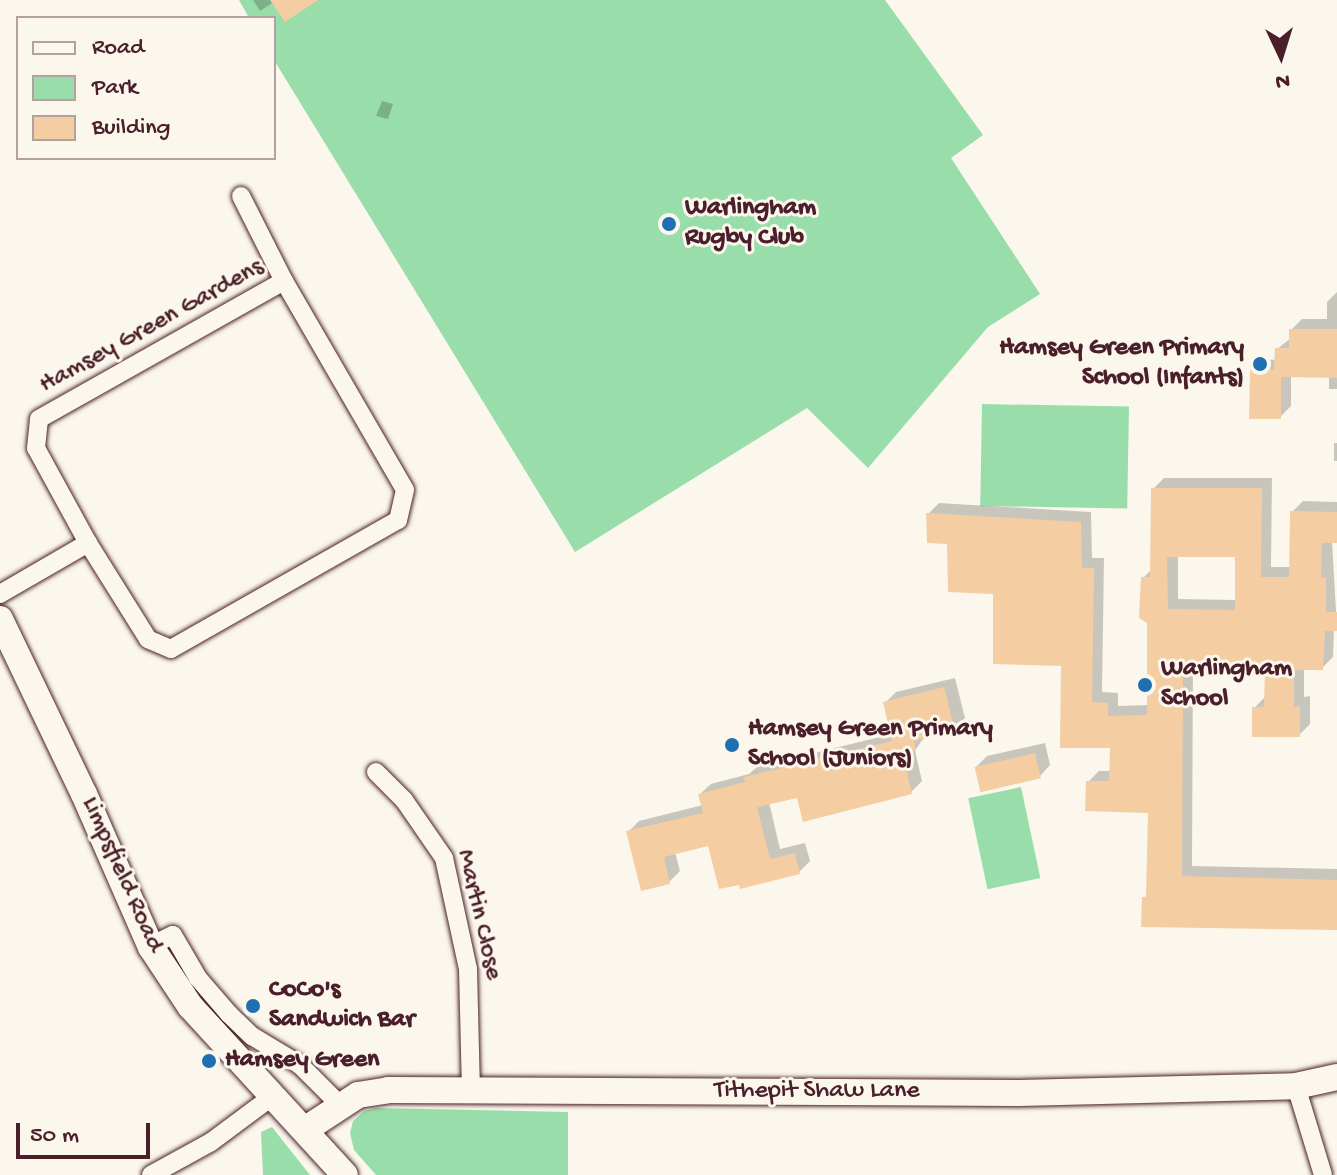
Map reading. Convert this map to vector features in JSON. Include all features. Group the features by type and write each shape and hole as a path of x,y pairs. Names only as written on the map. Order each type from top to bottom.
{"street":[{"path":"241,196 284,281"},
{"name":"Hamsey Green Gardens","path":"284,281 405,490 398,520 171,649 148,639 88,543 36,448 39,419 284,281"},
{"path":"0,594 88,543"},
{"name":"Limpsfield Road","path":"0,619 84,794 150,946 190,1006 345,1175"},
{"name":"Martin Close","path":"376,772 404,800 444,858 468,969 471,1091"},
{"path":"150,946 173,935 198,978 229,1014 252,1036 300,1065 340,1105"},
{"name":"Tithepit Shaw Lane","path":"306,1129 358,1095 388,1090 1019,1093 1296,1086 1337,1077"},
{"path":"1296,1086 1323,1175"},
{"path":"151,1175 211,1142 273,1096"}],"green space":[{"name":"Warlingham Rugby Club","path":"239,0 885,0 983,135 951,158 1040,294 988,327 868,468 807,408 575,552 276,63 276,16 248,16"},
{"path":"982,404 1129,407 1127,509 980,506"},
{"path":"1021,787 1040,878 988,889 968,798"},
{"path":"376,1108 568,1112 568,1175 376,1175 354,1150 350,1133 353,1121 364,1111"},
{"path":"272,1127 310,1175 263,1175 261,1132"}],"building":[{"path":"270,0 318,0 285,22"},
{"path":"1289,329 1337,329 1337,378 1281,377 1281,419 1249,419 1250,369 1274,370 1275,348 1289,348"},
{"path":"1151,488 1262,488 1261,577 1289,577 1290,511 1337,512 1337,543 1322,543 1321,578 1326,578 1326,612 1337,612 1337,631 1325,631 1323,670 1294,670 1294,707 1300,706 1300,737 1252,737 1252,707 1264,707 1265,670 1236,669 1236,663 1183,663 1182,876 1337,880 1337,930 1141,927 1142,897 1146,897 1148,813 1085,811 1086,781 1109,781 1110,748 1060,748 1061,666 993,664 993,594 948,592 947,544 927,543 926,513 1081,522 1082,568 1094,568 1092,702 1108,703 1108,716 1147,715 1147,623 1139,618 1141,577 1150,577","holes":["1167,557 1235,557 1235,610 1168,609"]},
{"path":"944,687 955,731 914,741 916,750 910,752 911,758 904,759 912,794 803,822 797,798 757,807 770,859 795,853 800,874 740,889 739,885 719,889 708,846 664,857 670,884 641,891 626,831 703,813 698,794 745,782 744,777 892,741 883,702"},
{"path":"1035,753 1041,778 980,792 975,767"}],"place":[{"name":"Warlingham Rugby Club","path":"669,224"},
{"name":"Hamsey Green Primary School (Infants)","path":"1260,364"},
{"name":"Warlingham School","path":"1145,685"},
{"name":"Hamsey Green Primary School (Juniors)","path":"732,745"},
{"name":"CoCo's Sandwich Bar","path":"253,1006"},
{"name":"Hamsey Green","path":"209,1061"}]}
